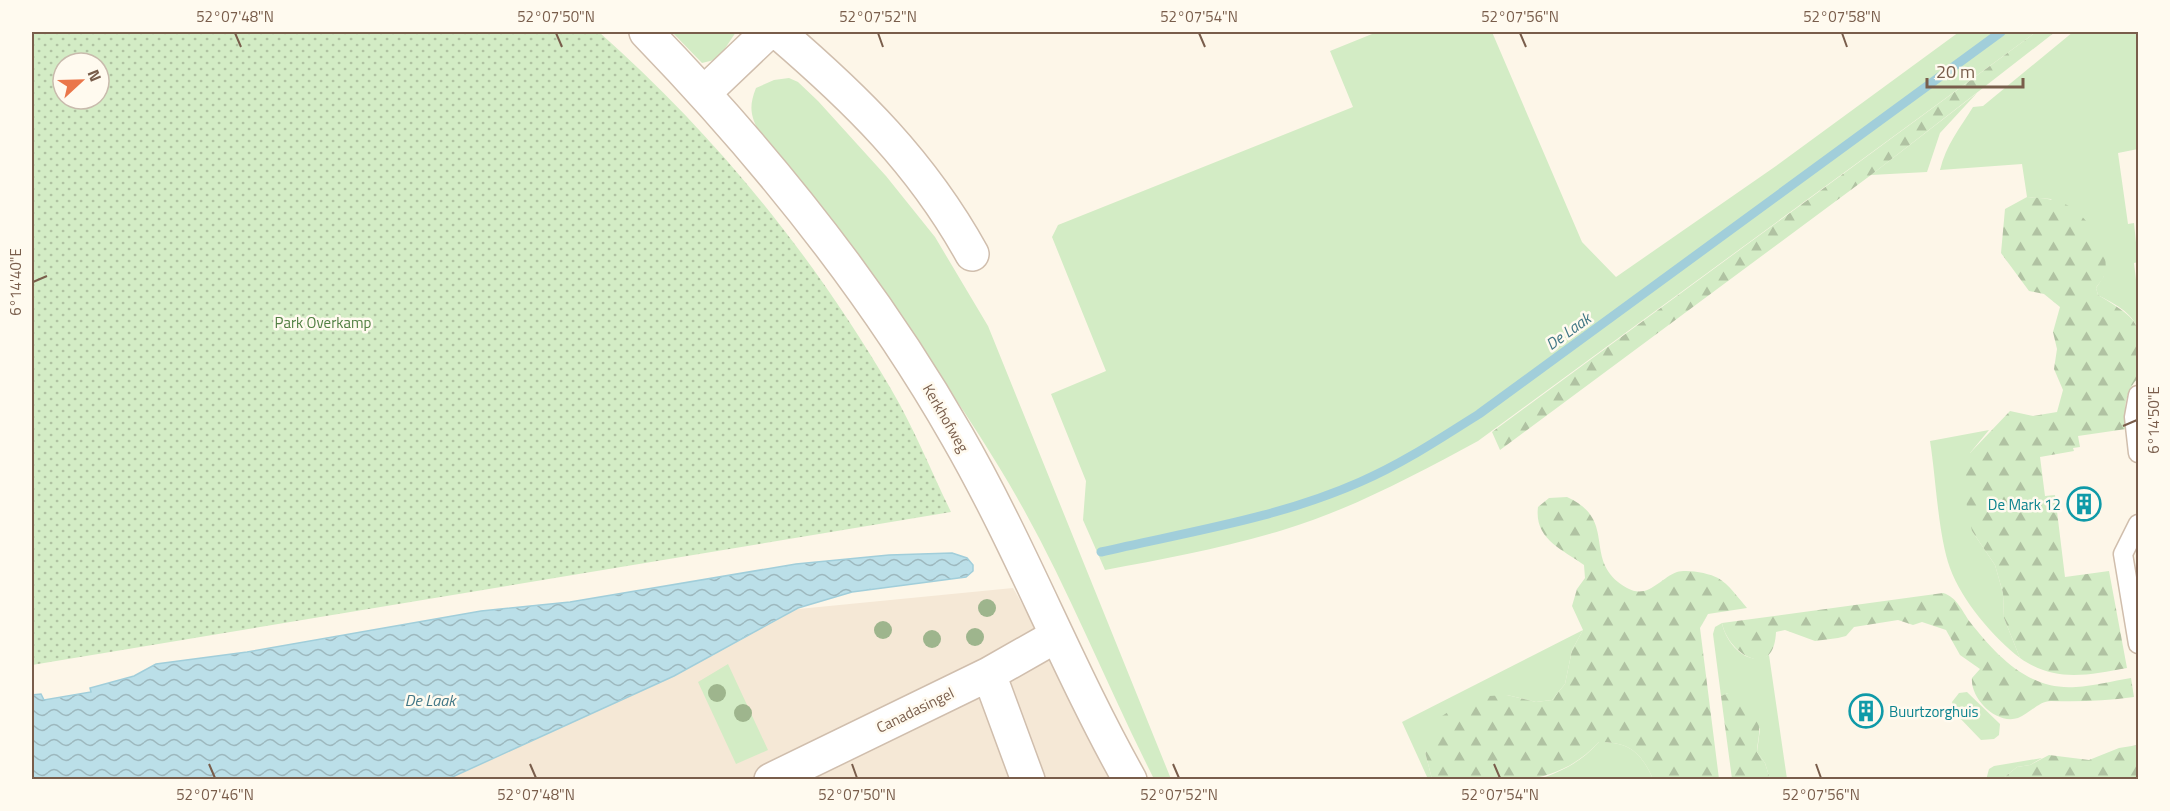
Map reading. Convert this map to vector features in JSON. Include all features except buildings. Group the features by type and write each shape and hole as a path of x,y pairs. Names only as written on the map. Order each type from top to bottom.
{"street":[{"name":"Kerkhofweg","path":"646,32 705,92 782,181 869,296 910,357 975,468 1056,636 1130,780"},
{"path":"705,92 768,32"},
{"path":"778,32 840,85 902,150 938,196 972,254"},
{"name":"Canadasingel","path":"771,780 989,674 1056,636"},
{"path":"989,674 1028,780"}],"lane":[{"path":"2139,395 2134,417 2139,453"},
{"path":"2139,525 2123,554 2139,644"}],"shaded area":[{"path":"1013,588 1123,779 442,780 778,611"}],"green space":[{"name":"Park Overkamp","path":"32,32 599,32 683,112 722,155 795,244 861,339 891,389 915,434 951,512 32,665"},
{"path":"672,32 736,32 718,59 702,63"},
{"path":"1377,32 1492,32 1582,242 1616,277 1776,166 1959,32 2036,32 1478,441 1383,490 1309,522 1216,548 1105,570 1083,520 1086,481 1051,394 1106,371 1052,237 1058,225 1353,107 1330,51"},
{"path":"2036,32 2055,32 1871,175 1500,450 1492,432"},
{"path":"2073,32 2138,32 2138,149 2118,153 2128,224 2134,223 2138,262 2134,263 2138,296 2138,329 2131,317 2098,295 2096,288 2104,276 2051,199 2027,197 2022,164 1940,170 1950,145 1973,107 1983,106"},
{"path":"789,78 798,82 818,101 886,176 935,237 988,326 1171,779 1154,779 1042,543 972,424 884,298 761,136 752,112 752,101 756,88 774,80"},
{"path":"1977,93 1940,133 1927,172 1871,175"},
{"path":"2027,197 2062,203 2086,220 2098,238 2105,257 2104,276 2096,288 2098,295 2132,320 2139,336 2138,378 2130,389 2126,402 2126,429 2078,436 2080,447 2073,448 2074,451 2040,457 2045,496 2055,495 2065,577 2109,571 2127,668 2085,675 2046,671 2020,658 2004,618 2003,593 1995,565 1972,531 1963,487 1970,453 2010,411 2033,416 2057,412 2063,390 2054,369 2057,349 2053,332 2060,307 2044,294 2029,291 2001,253 2005,209"},
{"path":"1989,430 1970,453 1972,531 1995,565 2003,593 2004,618 2020,658 1979,618 1962,593 1950,568 1940,523 1930,441"},
{"path":"1567,497 1583,507 1592,518 1597,529 1605,566 1613,577 1627,588 1634,591 1648,590 1677,572 1698,572 1714,576 1722,581 1747,608 1708,614 1700,628 1719,779 1653,779 1644,762 1633,750 1618,744 1599,742 1581,758 1562,769 1542,776 1500,781 1432,779 1425,752 1442,716 1471,697 1507,695 1536,702 1552,700 1565,684 1572,650 1583,630 1572,606 1577,589 1585,578 1584,565 1551,542 1545,535 1540,527 1538,507 1549,498"},
{"path":"1943,593 1956,601 1991,647 2029,677 2059,687 2096,685 2131,678 2134,697 2092,701 2051,701 2038,705 2018,718 2001,718 1986,708 1975,694 1972,678 1980,669 1960,655 1946,630 1922,622 1913,625 1898,620 1854,627 1846,636 1815,641 1785,630 1776,632 1773,647 1768,656 1760,659 1750,658 1741,653 1726,634 1722,623"},
{"path":"1722,623 1728,639 1739,652 1753,658 1769,655 1787,779 1770,779 1765,763 1757,752 1760,729 1728,693 1721,696 1713,634 1715,627"},
{"path":"1583,630 1572,650 1565,684 1552,700 1536,702 1507,695 1425,752 1432,779 1428,779 1402,722"},
{"path":"728,664 768,750 736,764 698,682"},
{"path":"1967,692 2000,724 1999,735 1994,739 1981,740 1956,714 1952,702 1959,693"},
{"path":"1728,693 1740,696 1750,704 1756,715 1759,730 1757,752 1765,763 1770,779 1732,779 1721,696"},
{"path":"1599,742 1618,744 1633,750 1644,762 1653,779 1537,780 1571,765"},
{"path":"2138,745 2138,779 2002,779 2017,767 2030,765 2049,755 2089,760 2119,748"},
{"path":"2042,758 2030,765 2017,767 2002,779 1986,780 1989,769 1994,766"}],"water":[{"name":"De Laak","path":"952,553 967,558 973,565 973,571 966,577 852,592 798,608 674,676 448,779 32,779 32,695 41,694 44,700 91,692 90,688 134,676 156,664 247,652 481,611 570,602 796,564 889,555"}],"waterway":[{"name":"De Laak","path":"1101,552 1265,515 1329,495 1406,459 1479,414 2001,32"}],"place":[{"name":"De Mark 12","path":"2084,504"},
{"name":"Buurtzorghuis","path":"1866,711"}]}
